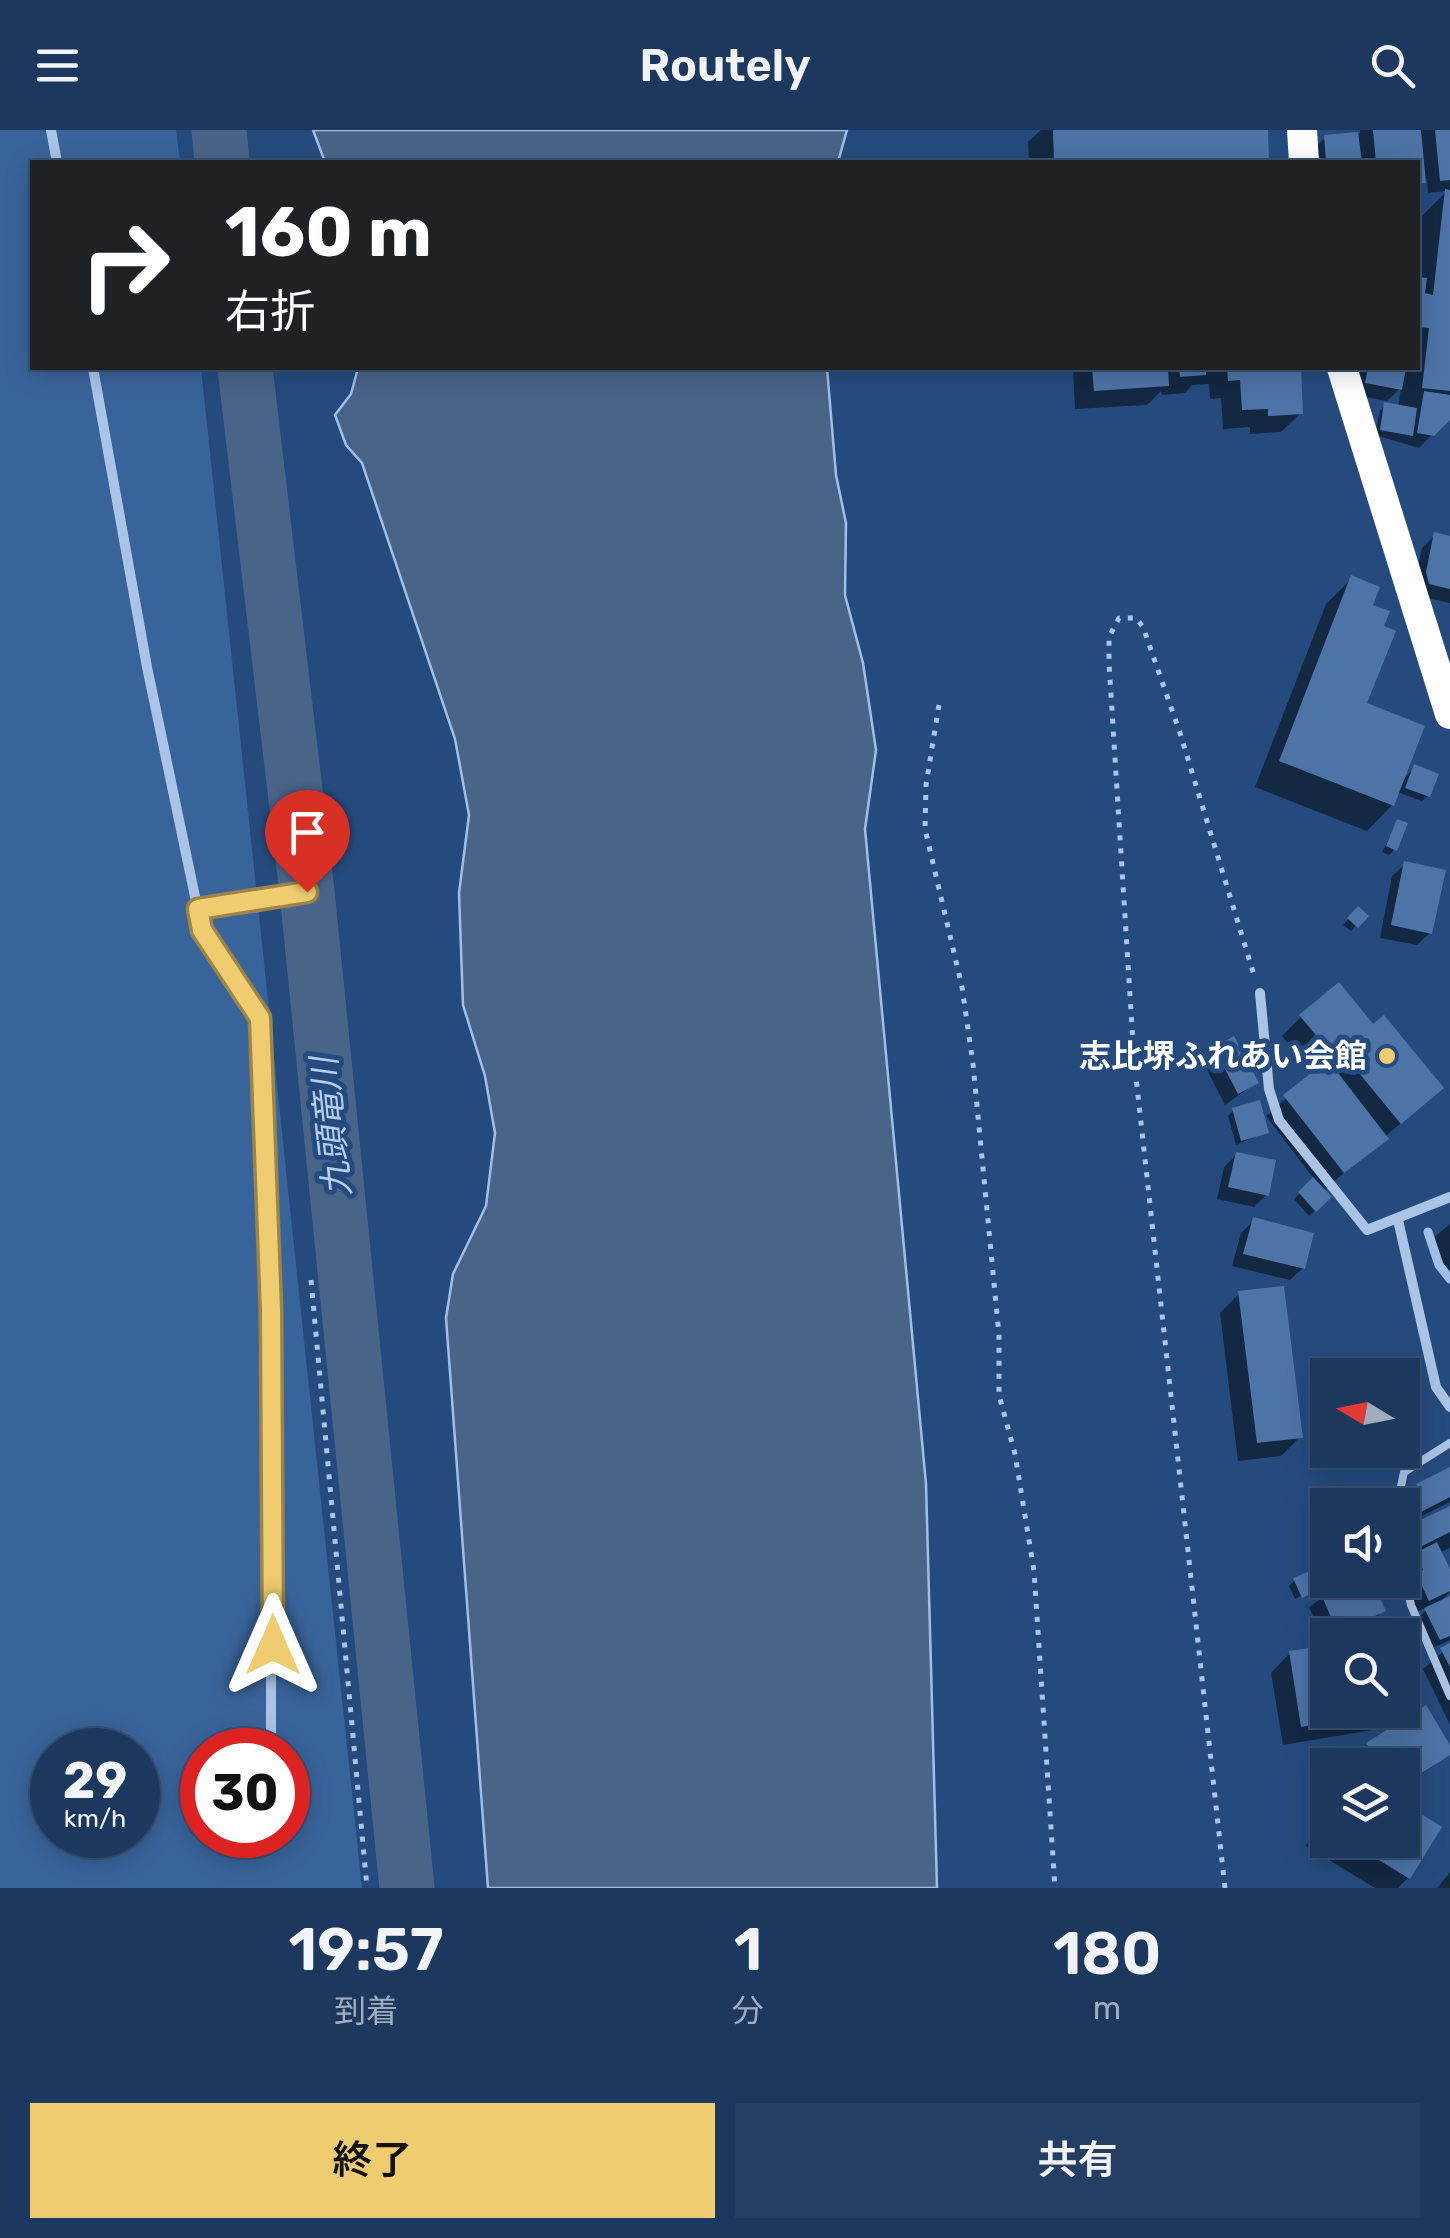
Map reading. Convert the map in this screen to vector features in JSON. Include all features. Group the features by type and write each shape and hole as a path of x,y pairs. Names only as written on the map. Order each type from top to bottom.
{"highway":[{"path":"1302,130 1304,160"},
{"path":"1343,370 1450,714"}],"street":[{"path":"51,130 56,160"},
{"path":"93,370 147,667 202,930 260,1018 271,1310 270,1728"},
{"path":"198,909 307,892"},
{"path":"1260,993 1268,1089 1279,1120 1367,1230 1450,1197"},
{"path":"1398,1220 1436,1387 1450,1408"}],"lane":[{"path":"1401,1488 1404,1472 1450,1444"},
{"path":"1409,1598 1450,1696"}],"path":[{"path":"1225,1888 1128,982 1109,664 1109,637 1119,618 1136,618 1142,627 1180,732 1260,993"},
{"path":"939,705 926,785 925,829 962,987 973,1064 998,1317 999,1395 1015,1454 1034,1571 1055,1888"},
{"path":"311,1280 367,1888"}],"shaded area":[{"path":"0,130 176,130 180,160 30,160 30,370 201,370 362,1888 0,1888"},
{"path":"313,130 847,130 839,160 324,160"},
{"path":"357,370 827,370 836,475 846,523 845,595 863,663 876,750 865,829 926,1484 937,1888 488,1888 446,1318 453,1274 486,1206 495,1133 485,1076 463,1005 459,893 469,815 455,739 362,463 346,445 335,415 351,394"}],"building":[{"path":"1053,130 1268,130 1269,160 1054,160"},
{"path":"1373,130 1421,130 1426,183 1420,184 1420,160 1376,160"},
{"path":"1435,130 1450,130 1450,180 1440,181"},
{"path":"1358,132 1362,160 1326,160 1324,135"},
{"path":"1445,189 1450,190 1450,391 1422,388 1429,328 1420,327 1420,277 1427,278 1425,293 1433,295"},
{"path":"1092,370 1168,370 1169,386 1094,391"},
{"path":"1179,370 1206,370 1206,375 1180,377"},
{"path":"1227,370 1301,370 1303,414 1268,416 1268,409 1242,410 1240,380 1228,381"},
{"path":"1368,370 1406,370 1402,390 1365,383"},
{"path":"1424,391 1450,395 1450,420 1434,436 1417,433"},
{"path":"1384,402 1417,408 1413,436 1380,430"},
{"path":"1434,532 1450,536 1450,589 1429,584 1426,572"},
{"path":"1351,575 1380,587 1373,605 1390,611 1384,626 1396,631 1367,703 1425,726 1394,806 1279,761"},
{"path":"1414,764 1439,774 1430,797 1405,788"},
{"path":"1397,819 1408,823 1397,851 1386,846"},
{"path":"1404,861 1446,870 1432,934 1391,925"},
{"path":"1358,906 1369,916 1358,928 1347,918"},
{"path":"1339,982 1373,1024 1384,1015 1444,1088 1401,1124 1345,1056 1338,1061 1299,1015"},
{"path":"1234,1036 1259,1083 1238,1094 1214,1048"},
{"path":"1328,1060 1389,1139 1344,1173 1283,1095"},
{"path":"1260,1100 1269,1133 1241,1141 1232,1108"},
{"path":"1236,1152 1276,1160 1269,1196 1228,1187"},
{"path":"1313,1177 1332,1197 1316,1212 1298,1192"},
{"path":"1253,1217 1314,1233 1305,1269 1243,1254"},
{"path":"1284,1286 1303,1438 1257,1443 1238,1291"},
{"path":"1450,1467 1450,1497 1420,1512 1422,1495 1416,1484"},
{"path":"1450,1506 1450,1532 1422,1546 1420,1520"},
{"path":"1437,1542 1450,1569 1450,1591 1429,1601 1420,1582 1420,1550"},
{"path":"1308,1572 1310,1594 1302,1598 1293,1578"},
{"path":"1450,1596 1450,1636 1440,1640 1424,1608"},
{"path":"1323,1598 1380,1598 1386,1611 1371,1618 1331,1618"},
{"path":"1450,1643 1450,1667 1440,1648"},
{"path":"1310,1648 1310,1726 1301,1727 1289,1651"},
{"path":"1426,1705 1450,1745 1450,1755 1422,1773 1420,1748 1369,1748 1366,1743 1390,1728 1420,1728 1420,1709"},
{"path":"1420,1813 1442,1827 1410,1879 1376,1858 1420,1858"}],"waterway":[{"name":"九頭竜川","path":"219,130 222,160"},
{"name":"九頭竜川","path":"245,370 307,892 407,1888"},
{"path":"1428,1232 1439,1265 1450,1279"}],"place":[{"name":"志比堺ふれあい会館","path":"1387,1056"}],"route":[{"path":"273,1645 271,1310 260,1018 202,930 198,909 307,892"}]}
